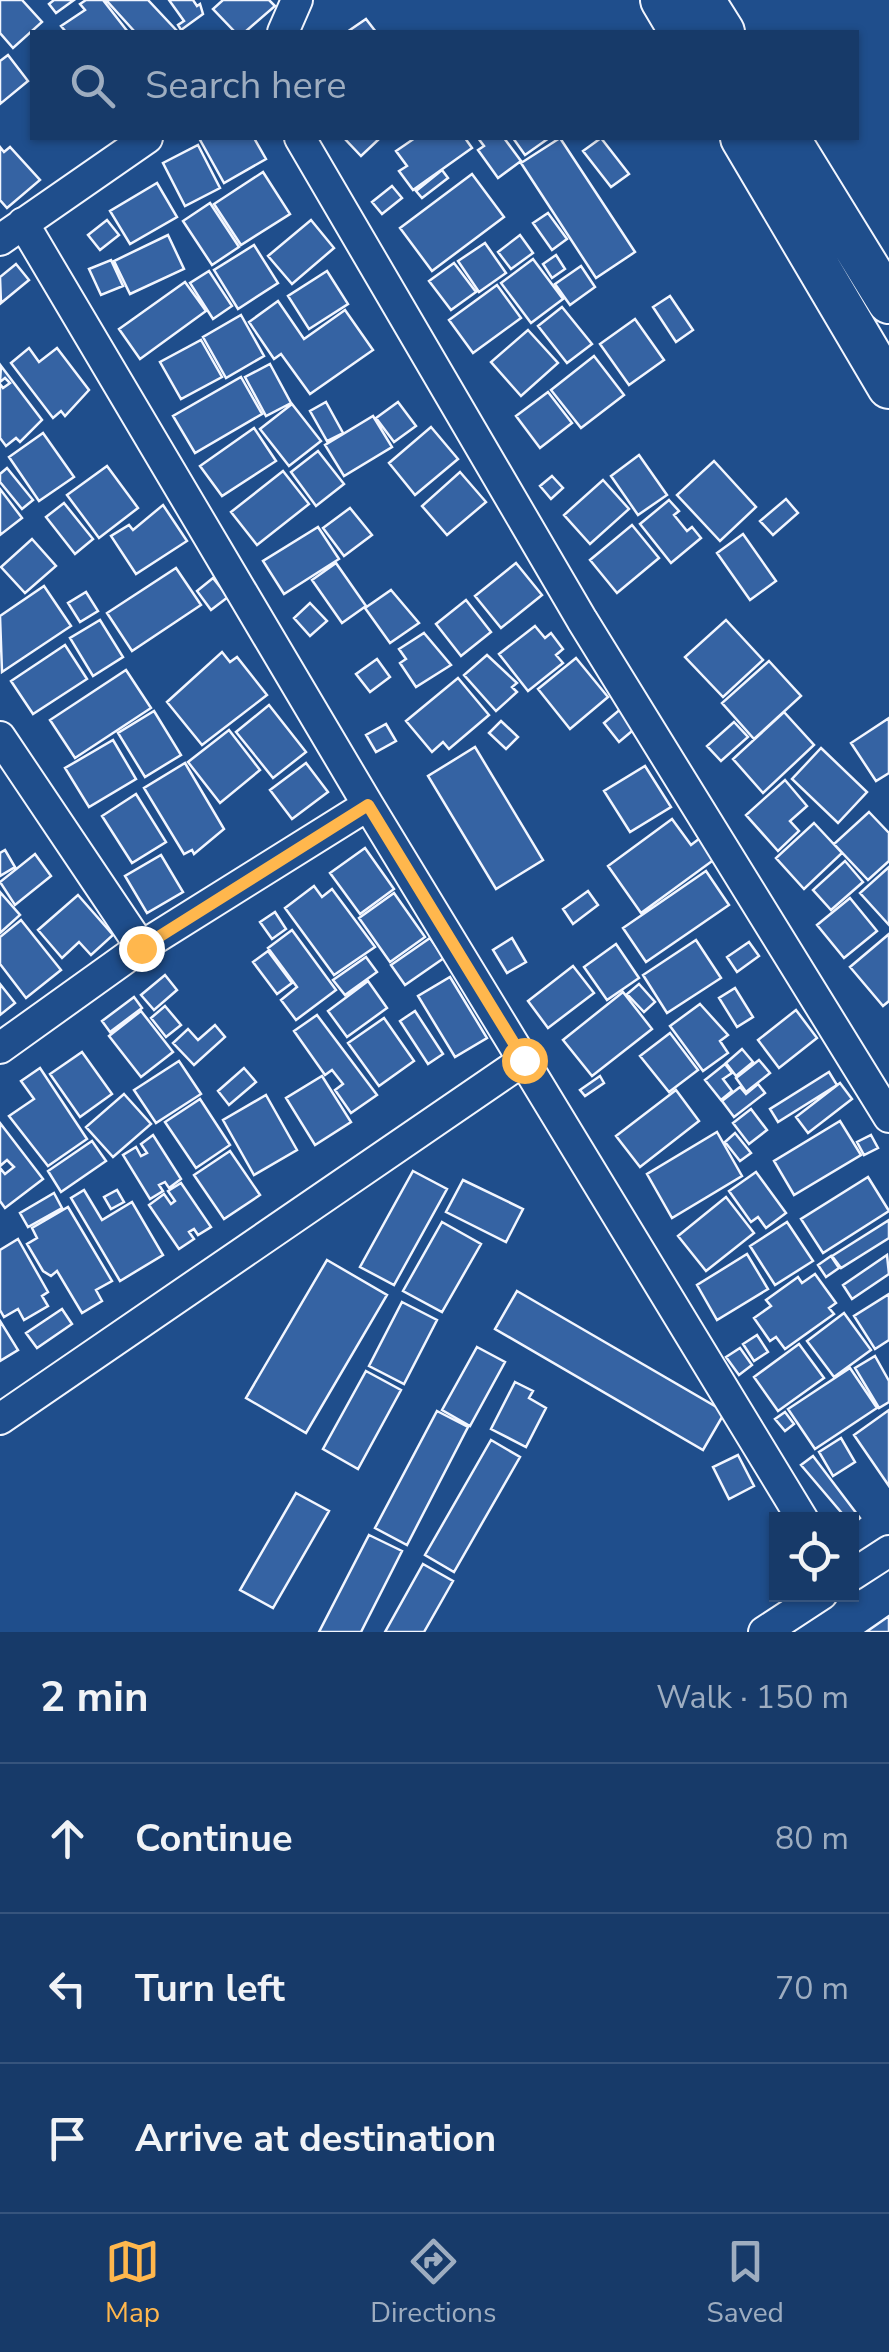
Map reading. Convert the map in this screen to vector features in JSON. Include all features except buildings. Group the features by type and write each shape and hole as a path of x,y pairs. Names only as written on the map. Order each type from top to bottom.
{"highway":[{"path":"662,0 680,30"},
{"path":"703,0 722,30"},
{"path":"743,140 889,387"},
{"path":"789,140 889,302"}],"street":[{"path":"284,30 298,0"},
{"path":"144,140 11,231 368,805 798,1512"},
{"path":"301,140 592,636 889,1117"},
{"path":"0,737 141,948"},
{"path":"0,1048 141,948 368,805"},
{"path":"0,1418 524,1060"},
{"path":"859,1571 889,1551"},
{"path":"764,1632 810,1602"}],"route":[{"path":"141,948 368,805 524,1060"}]}
